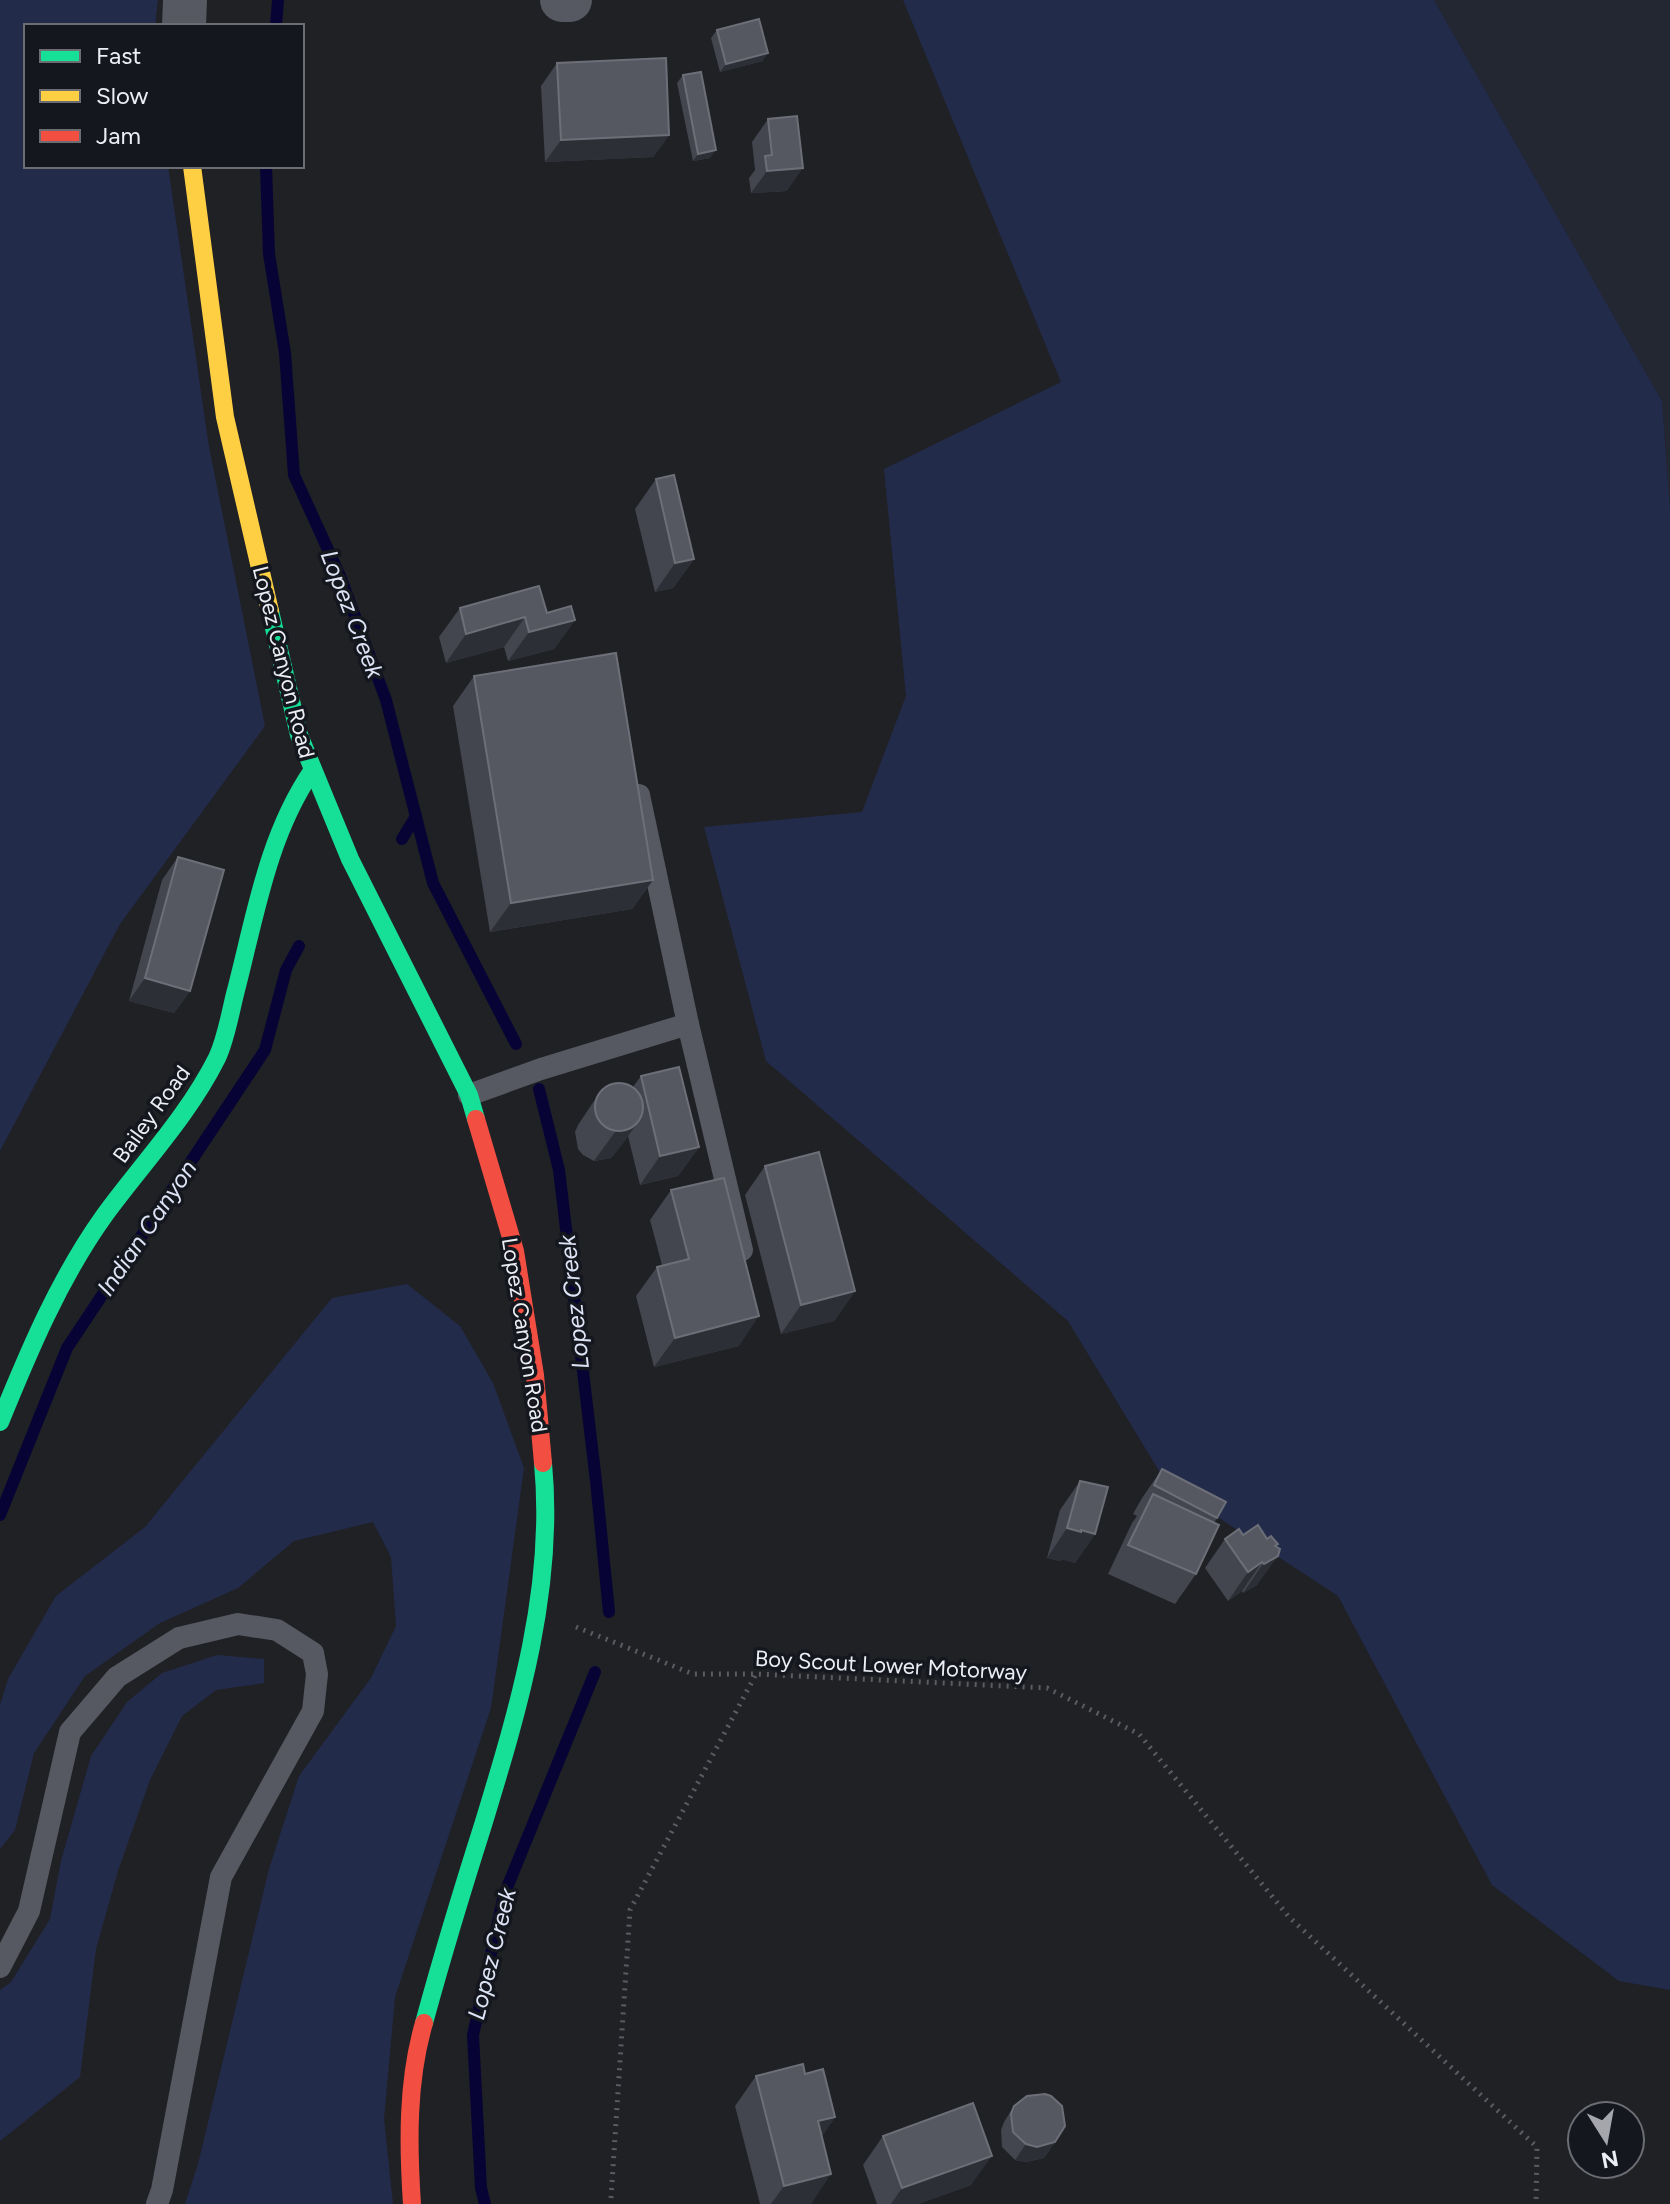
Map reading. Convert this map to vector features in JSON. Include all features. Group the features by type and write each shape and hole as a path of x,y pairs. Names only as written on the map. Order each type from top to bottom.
{"street":[{"path":"184,24 185,0"},
{"path":"562,0 570,0"},
{"name":"Lopez Canyon Road","path":"192,168 225,417 289,699 312,771 350,859 469,1095 515,1251 535,1375 546,1493 539,1613 511,1733 419,2040 408,2139 412,2204"},
{"name":"Bailey Road","path":"0,1422 45,1313 89,1238 203,1087 219,1054 277,835 295,796 312,771"}],"lane":[{"path":"639,795 688,1024 748,1276"},
{"path":"469,1095 541,1069 688,1024"},
{"path":"0,1967 29,1911 70,1732 117,1677 179,1638 238,1624 277,1630 313,1653 317,1674 313,1711 221,1877 157,2204"}],"path":[{"name":"Boy Scout Lower Motorway","path":"539,1613 693,1674 756,1674 1047,1688 1139,1734 1289,1917 1537,2147 1536,2204"},
{"path":"611,2198 630,1910 756,1674"}],"shaded area":[{"path":"0,0 158,0 155,24 24,24 24,168 168,168 209,447 265,726 120,924 0,1151"},
{"path":"903,0 1434,0 1662,401 1670,509 1670,1990 1619,1981 1492,1885 1338,1596 1167,1484 1068,1321 766,1061 704,827 862,812 906,696 884,469 1061,382"},
{"path":"1434,0 1670,0 1670,509 1662,401"},
{"path":"407,1284 460,1326 493,1383 524,1468 491,1708 395,1997 384,2119 393,2204 185,2204 198,2164 269,1869 299,1776 371,1678 396,1626 391,1557 373,1522 294,1541 238,1588 160,1623 85,1676 34,1753 15,1830 0,1849 0,1705 8,1679 56,1596 145,1527 332,1298"},
{"path":"217,1655 264,1659 264,1683 216,1690 182,1716 150,1780 118,1871 96,1949 80,2077 0,2141 0,1990 11,1982 50,1919 61,1861 91,1756 127,1702 162,1673"}],"building":[{"path":"759,19 768,53 726,64 717,30"},
{"path":"666,58 669,135 561,140 557,63"},
{"path":"701,72 716,150 698,154 683,75"},
{"path":"797,116 803,168 767,171 765,156 772,155 768,119"},
{"path":"674,475 694,559 675,563 656,479"},
{"path":"539,586 547,613 571,606 575,620 529,632 525,617 466,634 460,608"},
{"path":"616,653 653,880 511,903 474,676"},
{"path":"178,857 224,870 190,991 145,978"},
{"path":"679,1067 699,1147 660,1156 641,1076"},
{"path":"619,1083 636,1090 643,1107 636,1124 619,1131 602,1124 595,1107 602,1090"},
{"path":"819,1152 855,1291 801,1305 765,1166"},
{"path":"724,1178 759,1316 675,1338 657,1267 689,1259 671,1190"},
{"path":"1162,1469 1226,1502 1217,1518 1154,1485"},
{"path":"1080,1481 1108,1487 1095,1534 1067,1528"},
{"path":"1153,1494 1219,1525 1196,1574 1128,1545"},
{"path":"1258,1525 1267,1539 1271,1536 1278,1544 1275,1546 1280,1549 1278,1556 1248,1572 1225,1539 1239,1529 1243,1535"},
{"path":"803,2064 805,2074 823,2069 835,2117 818,2121 831,2174 784,2186 756,2076"},
{"path":"1045,2094 1062,2106 1065,2126 1055,2142 1037,2147 1026,2144 1013,2132 1011,2114 1014,2106 1027,2096"},
{"path":"973,2103 992,2156 902,2188 883,2136"}],"waterway":[{"name":"Lopez Creek","path":"276,24 278,0"},
{"name":"Lopez Creek","path":"266,168 269,254 285,353 294,475 340,576 386,700 433,883 516,1044"},
{"name":"Indian Canyon","path":"402,839 416,816"},
{"name":"Indian Canyon","path":"0,1515 67,1348 265,1050 286,970 299,946"},
{"name":"Lopez Creek","path":"539,1089 559,1170 609,1612"},
{"name":"Lopez Creek","path":"485,2204 481,2188 473,2035 504,1895 595,1672"}],"traffic: fast":[{"path":"270,611 299,735 350,859 469,1095 476,1119"},
{"path":"0,1422 34,1342 73,1265 104,1216 192,1100 217,1058 273,851 297,796 312,771"},
{"path":"424,2023 509,1736 531,1647 544,1556 543,1463"}],"traffic: slow":[{"path":"192,168 225,417 270,611"}],"traffic: jam":[{"path":"476,1119 515,1251 535,1375 543,1463"},
{"path":"412,2204 410,2113 414,2067 424,2023"}]}
